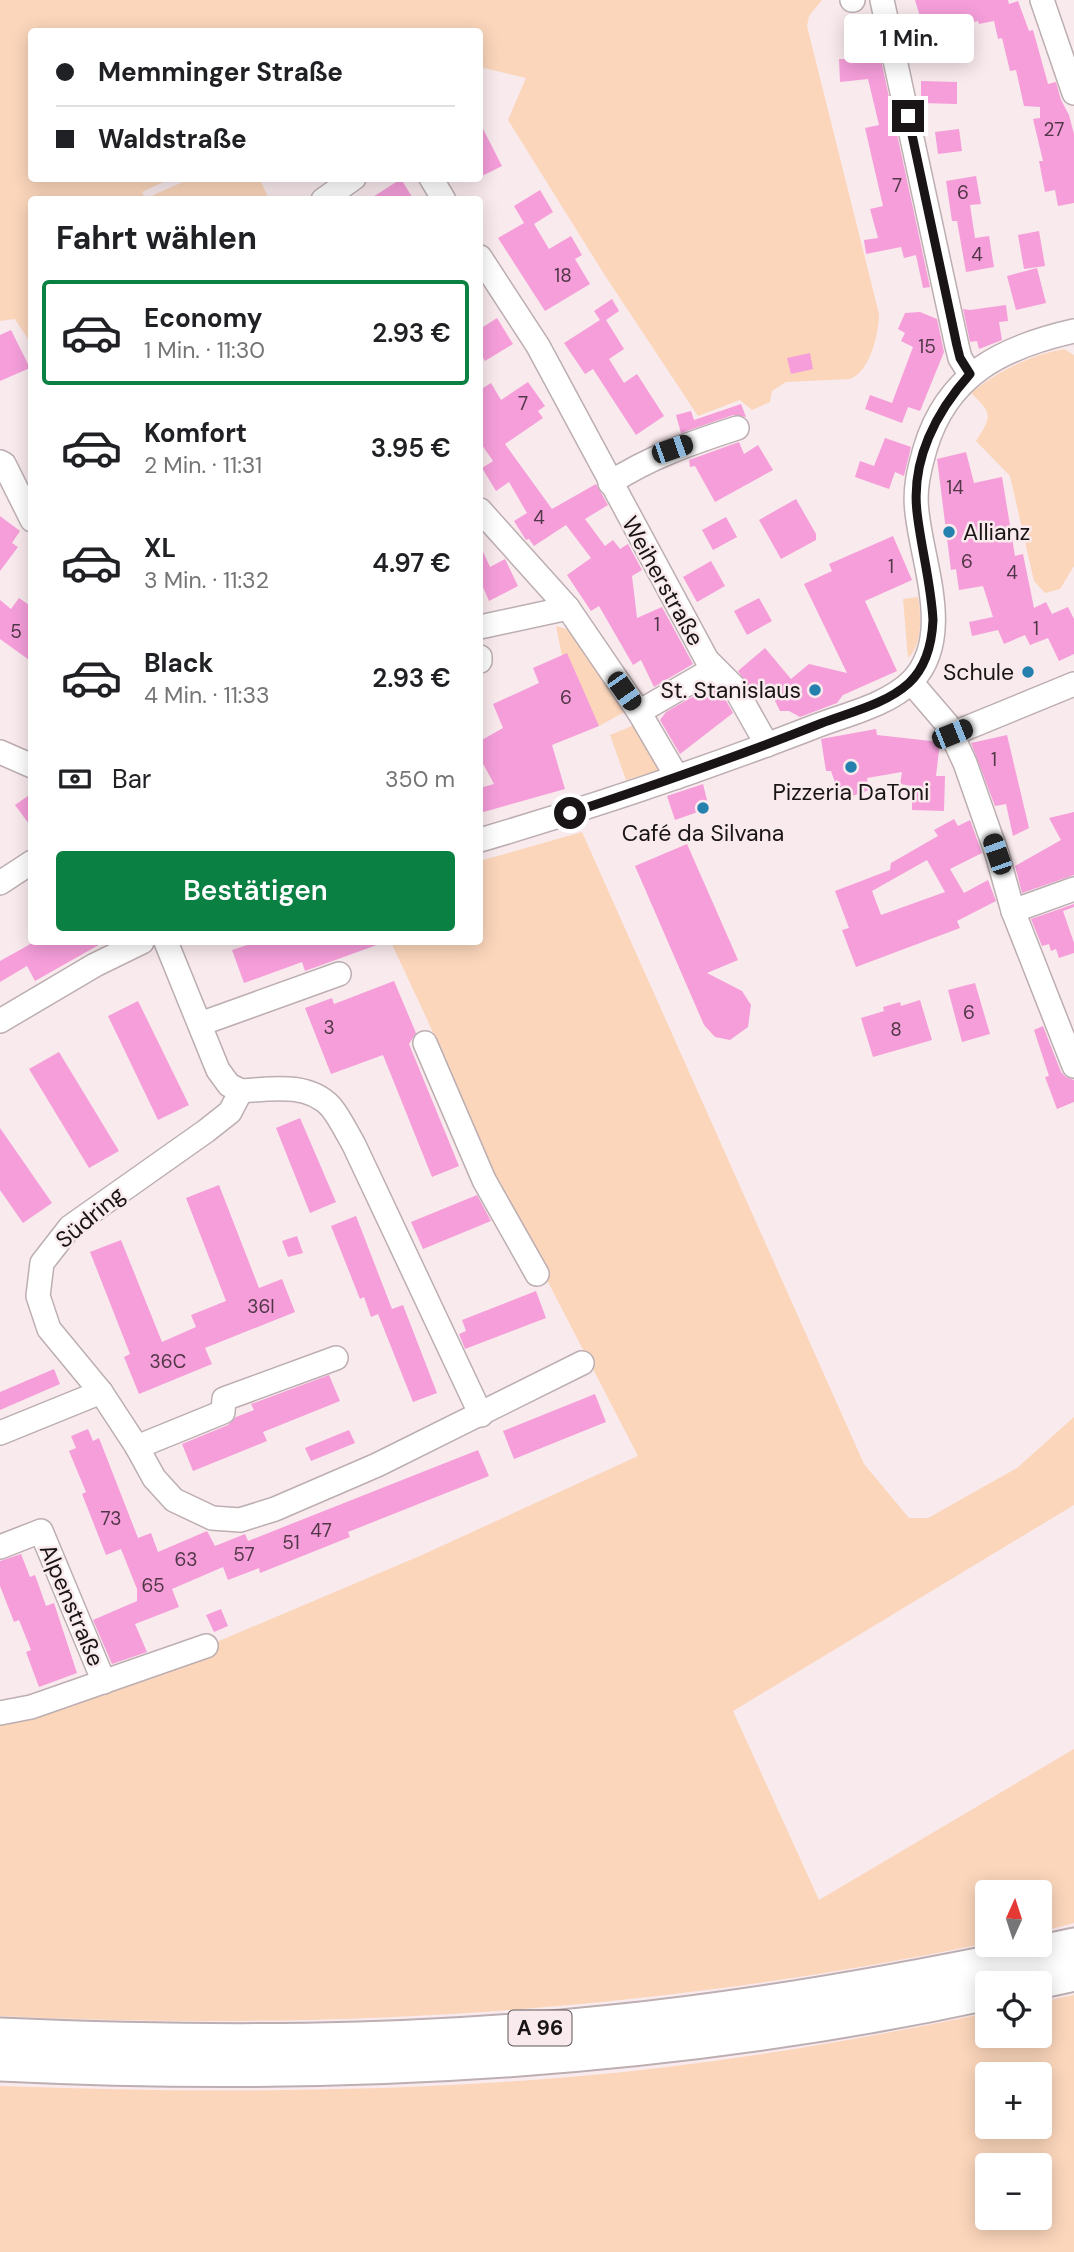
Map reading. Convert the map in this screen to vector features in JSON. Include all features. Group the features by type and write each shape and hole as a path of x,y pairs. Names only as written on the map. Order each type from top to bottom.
{"highway":[{"name":"A 96","path":"0,2035 154,2042 324,2041 485,2033 613,2022 745,2006 906,1979 1074,1945"},
{"path":"1052,1979 1074,1974"},
{"name":"A 96","path":"0,2064 236,2070 419,2066 728,2038 928,2006 975,1996"}],"street":[{"path":"882,0 957,346 960,358 970,374"},
{"path":"1042,0 1074,93"},
{"path":"329,196 348,182"},
{"name":"Weiherstraße","path":"483,262 538,346 713,669 735,688 766,745"},
{"path":"483,839 677,777 766,745 891,696 911,682 925,661 932,635 933,620 917,512 919,472 934,423 949,399 970,374 1005,354 1074,331"},
{"path":"610,483 640,464 672,449 737,428"},
{"path":"1,466 28,513"},
{"path":"483,513 568,608 639,712 677,777"},
{"path":"483,626 568,608"},
{"path":"639,712 713,669"},
{"path":"911,682 952,734 993,842 1013,911 1074,1066"},
{"path":"952,734 1074,684"},
{"path":"0,752 28,764"},
{"path":"0,883 28,865"},
{"path":"1013,911 1074,890"},
{"path":"0,1021 95,965 136,945"},
{"path":"167,945 218,1070 229,1085 241,1091 277,1088 313,1092 331,1107 354,1145 481,1415"},
{"path":"200,1024 339,974"},
{"path":"425,1043 484,1180 537,1275"},
{"name":"Südring","path":"241,1091 230,1112 70,1227 42,1263 38,1296 49,1329 102,1392 154,1478 174,1500 212,1518 240,1520 377,1465 582,1363"},
{"path":"137,1447 223,1412 224,1399 336,1358"},
{"path":"0,1433 102,1392"},
{"name":"Alpenstraße","path":"0,1547 41,1531 104,1682"},
{"name":"Alpenstraße","path":"0,1713 31,1707 206,1646"}],"shaded area":[{"path":"0,0 822,0 809,16 807,26 879,314 868,360 863,369 850,379 786,382 772,391 770,402 752,410 740,400 698,416 604,274 508,120 526,78 483,68 483,28 28,28 28,182 164,182 142,192 144,196 28,196 28,339 15,319 0,321"},
{"path":"183,182 261,182 268,196 153,196"},
{"path":"1064,349 1074,355 1074,566 1060,589 1045,593 1034,581 1010,476 976,441 988,416 971,393 1015,365"},
{"path":"918,597 919,637 908,658 903,599"},
{"path":"556,626 570,630 628,710 599,726 562,656"},
{"path":"642,722 669,767 626,780 610,735"},
{"path":"582,832 864,1464 909,1518 928,1518 1017,1468 1074,1417 1074,1505 733,1711 819,1900 1074,1749 1074,1923 1052,1929 1052,1880 975,1880 975,1945 742,1985 496,2011 372,2018 249,2021 0,2016 0,1722 27,1718 78,1697 104,1695 207,1653 212,1644 422,1555 638,1456 505,1205 435,1036 392,945 483,945 483,860"},
{"path":"1074,1995 1074,2252 0,2252 0,2086 285,2090 499,2082 675,2066 883,2034 975,2015 975,2048 1052,2048 1052,2000"}],"building":[{"path":"915,0 1008,0 1009,4 1018,1 1029,31 1033,30 1048,84 1056,82 1069,115 1074,134 1074,203 1058,206 1055,190 1045,192 1039,161 1043,161 1033,119 1040,118 1040,107 1024,106 1016,70 1010,71 1002,38 998,39 994,21 979,24 978,21 926,36"},
{"path":"873,23 878,49 852,57 848,37 856,36 854,27"},
{"path":"839,59 881,60 930,287 923,288 916,255 904,258 901,247 866,254 864,240 878,238 870,209 883,206 865,128 879,125 868,79 840,82"},
{"path":"921,81 957,82 957,104 921,103"},
{"path":"483,129 502,166 483,176"},
{"path":"959,129 962,151 938,154 935,132"},
{"path":"976,176 981,204 970,205 975,238 989,236 994,267 966,272 957,221 952,221 946,181"},
{"path":"396,182 403,182 412,196 374,196"},
{"path":"540,190 553,212 534,224 549,249 571,236 582,255 575,259 590,284 545,311 498,238 524,223 514,206"},
{"path":"1039,231 1045,266 1024,269 1018,235"},
{"path":"1037,268 1046,303 1016,310 1007,276"},
{"path":"612,299 619,311 606,320 624,349 609,359 624,383 637,374 664,416 636,435 593,369 585,374 564,343 600,320 594,311"},
{"path":"1006,305 1008,321 999,322 1002,340 979,349 977,341 970,342 963,309"},
{"path":"920,312 937,319 944,352 920,411 908,407 902,423 865,409 870,395 892,403 913,347 901,341 905,333 898,329 905,313"},
{"path":"497,318 513,344 485,361 483,327"},
{"path":"11,330 28,369 0,381 0,335"},
{"path":"810,353 813,369 791,374 787,358"},
{"path":"528,382 545,406 538,411 543,418 505,444 552,509 596,484 608,505 585,519 605,546 613,540 620,549 628,544 642,570 632,576 637,618 662,607 693,664 654,687 641,660 633,665 599,606 591,611 567,575 591,558 566,525 534,546 529,539 526,540 514,521 527,513 509,482 496,491 483,470 493,461 483,446 483,388 491,383 501,400"},
{"path":"741,404 746,417 733,415 681,433 676,415 691,411 694,420"},
{"path":"885,438 911,447 904,476 895,472 889,489 855,477 860,461 874,466"},
{"path":"739,442 744,454 758,445 773,470 715,502 695,466 690,467 689,460"},
{"path":"966,452 974,483 1002,477 1015,556 1023,554 1034,608 1046,602 1052,614 1068,607 1074,619 1074,654 1059,661 1048,638 1030,645 1025,635 1004,644 998,630 972,636 969,622 993,617 983,586 959,590 956,569 951,570 937,459"},
{"path":"796,499 816,534 816,540 781,559 759,520"},
{"path":"0,516 20,531 12,543 18,547 0,571"},
{"path":"726,517 737,537 713,550 702,530"},
{"path":"893,536 912,580 865,601 897,671 843,695 837,703 800,717 789,711 780,711 770,691 761,699 757,694 755,696 738,671 765,648 791,679 809,664 847,673 804,584 832,571 829,564"},
{"path":"483,552 490,567 505,559 518,586 489,601 483,587"},
{"path":"711,561 725,586 697,602 683,577"},
{"path":"19,598 28,604 28,659 0,639 0,600 11,609"},
{"path":"759,598 772,621 747,635 734,611"},
{"path":"567,653 599,726 552,745 565,789 483,812 483,787 494,784 483,764 483,739 503,728 493,704 539,683 533,668"},
{"path":"713,685 733,713 680,754 660,720 666,712"},
{"path":"876,729 877,735 940,742 936,776 945,776 944,811 912,810 912,786 900,784 902,772 867,778 869,790 841,800 831,771 826,771 821,739"},
{"path":"1007,735 1029,828 1013,836 1006,804 995,806 971,743"},
{"path":"703,784 709,808 675,820 667,796"},
{"path":"28,796 28,823 15,805"},
{"path":"1074,812 1074,875 1022,893 1015,866 1061,840 1049,818"},
{"path":"954,819 958,826 970,820 982,853 950,869 964,893 988,880 996,901 957,921 960,928 856,967 842,930 849,928 835,891 890,870 891,863 938,836 934,830","holes":["927,860 945,892 881,915 872,891"]},
{"path":"687,844 738,960 707,973 742,991 751,1005 748,1027 730,1040 715,1037 704,1025 635,866"},
{"path":"1074,904 1074,907 1063,911 1074,943 1074,953 1059,958 1056,949 1051,951 1049,944 1042,946 1031,919"},
{"path":"29,945 99,945 35,981 27,966 0,982 0,961"},
{"path":"248,945 377,945 305,971 302,962 244,983 232,950"},
{"path":"394,981 416,1033 409,1044 459,1166 432,1177 383,1055 331,1074 305,1008 332,998 334,1004"},
{"path":"975,983 990,1034 962,1042 948,990"},
{"path":"920,1000 932,1040 873,1057 861,1018 884,1011 883,1007 900,1002 901,1006"},
{"path":"138,1001 189,1105 158,1120 108,1016"},
{"path":"1043,1026 1061,1072 1074,1080 1074,1102 1057,1109 1045,1077 1049,1076 1034,1030"},
{"path":"59,1052 119,1151 89,1168 29,1069"},
{"path":"300,1118 336,1202 310,1213 276,1128"},
{"path":"0,1128 52,1203 23,1223 0,1190"},
{"path":"219,1185 259,1288 282,1279 295,1312 205,1348 212,1364 139,1394 124,1357 130,1354 90,1252 121,1240 162,1342 196,1327 191,1315 226,1301 186,1198"},
{"path":"477,1195 491,1221 423,1249 411,1222"},
{"path":"356,1216 392,1309 403,1305 437,1393 413,1402 378,1314 371,1317 364,1297 360,1299 331,1226"},
{"path":"297,1236 303,1253 288,1257 282,1241"},
{"path":"536,1291 546,1318 465,1349 459,1334 466,1331 462,1320"},
{"path":"54,1369 60,1384 0,1410 0,1392"},
{"path":"329,1375 340,1401 263,1432 267,1441 193,1471 182,1444 228,1425 236,1417 254,1410 251,1404"},
{"path":"595,1394 606,1422 514,1459 503,1431"},
{"path":"88,1429 93,1441 99,1438 138,1538 151,1533 158,1552 207,1531 215,1546 245,1534 248,1541 478,1450 489,1476 348,1532 350,1537 260,1573 259,1568 228,1580 223,1567 172,1589 179,1607 135,1624 147,1652 112,1664 93,1620 137,1601 137,1589 121,1549 106,1555 82,1494 86,1492 69,1451 76,1448 71,1436"},
{"path":"349,1430 355,1443 311,1461 305,1448"},
{"path":"21,1554 30,1577 35,1575 46,1606 54,1603 77,1673 39,1687 26,1652 31,1650 19,1620 14,1622 0,1586 0,1561"},
{"path":"221,1609 228,1626 214,1632 206,1615"}],"place":[{"name":"Allianz","path":"949,532"},
{"name":"Schule","path":"1028,672"},
{"name":"St. Stanislaus","path":"815,690"},
{"name":"Pizzeria DaToni","path":"851,767"},
{"name":"Café da Silvana","path":"703,808"}],"route":[{"path":"570,813 766,745 891,696 911,682 925,661 933,620 932,598 919,530 917,485 929,433 942,408 970,374 960,358 957,346 908,116"}]}
